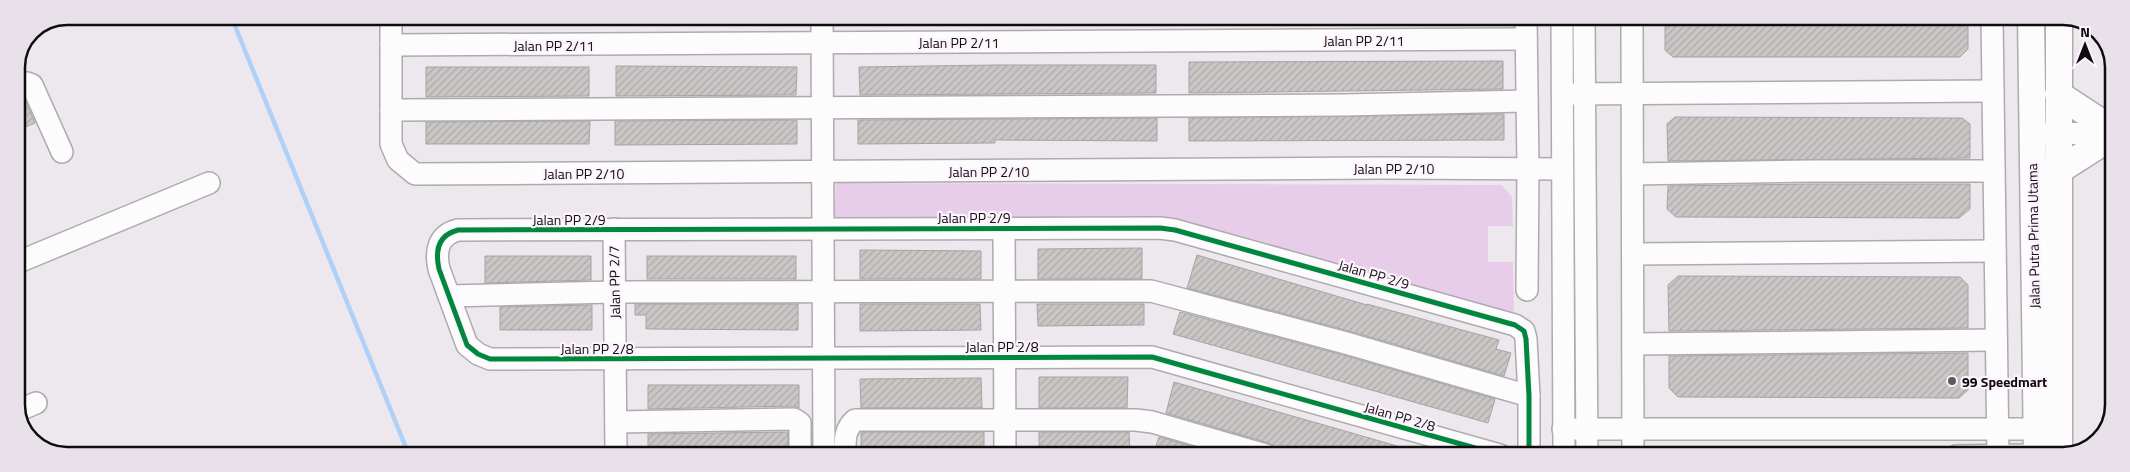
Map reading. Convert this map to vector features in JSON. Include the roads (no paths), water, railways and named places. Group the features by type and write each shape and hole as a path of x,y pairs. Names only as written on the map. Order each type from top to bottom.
{"main road":[{"name":"Jalan Putra Prima Utama","path":"2030,25 2037,447"},
{"name":"Jalan Putra Prima Utama","path":"2059,25 2059,447"},
{"path":"2058,94 2105,127"},
{"path":"2058,171 2105,139"}],"street":[{"path":"392,25 391,110 1334,106 1527,101"},
{"path":"822,25 824,447"},
{"path":"1526,25 1527,290"},
{"path":"1562,25 1564,447"},
{"path":"1584,25 1587,447"},
{"path":"1632,25 1633,447"},
{"path":"1992,25 1998,447"},
{"name":"Jalan PP 2/11","path":"391,45 1526,40"},
{"path":"25,84 32,85 62,152"},
{"path":"1562,94 1993,91"},
{"name":"Jalan PP 2/10","path":"391,110 391,144 404,166 415,174 1562,169"},
{"path":"2031,134 2105,133"},
{"path":"1632,174 1994,171"},
{"path":"25,259 209,183"},
{"path":"1004,228 1005,447"},
{"name":"Jalan PP 2/9","path":"449,296 439,269 438,247 449,233 458,230 1160,228 1175,230 1516,326 1524,331 1529,396"},
{"name":"Jalan PP 2/7","path":"614,230 616,447"},
{"path":"1633,254 1995,251"},
{"path":"1527,252 1585,252"},
{"path":"449,296 823,290 1151,291 1529,396 1529,447"},
{"name":"Jalan PP 2/8","path":"449,296 467,345 478,354 490,359 1152,357 1468,447"},
{"path":"1633,344 1996,340"},
{"path":"616,422 794,419 800,423 800,447"},
{"path":"845,447 848,426 855,420 1136,420 1152,422 1238,447"},
{"path":"1564,429 2037,429"}],"waterway":[{"path":"235,25 406,447"}],"place":[{"name":"99 Speedmart","path":"1952,381"}]}
